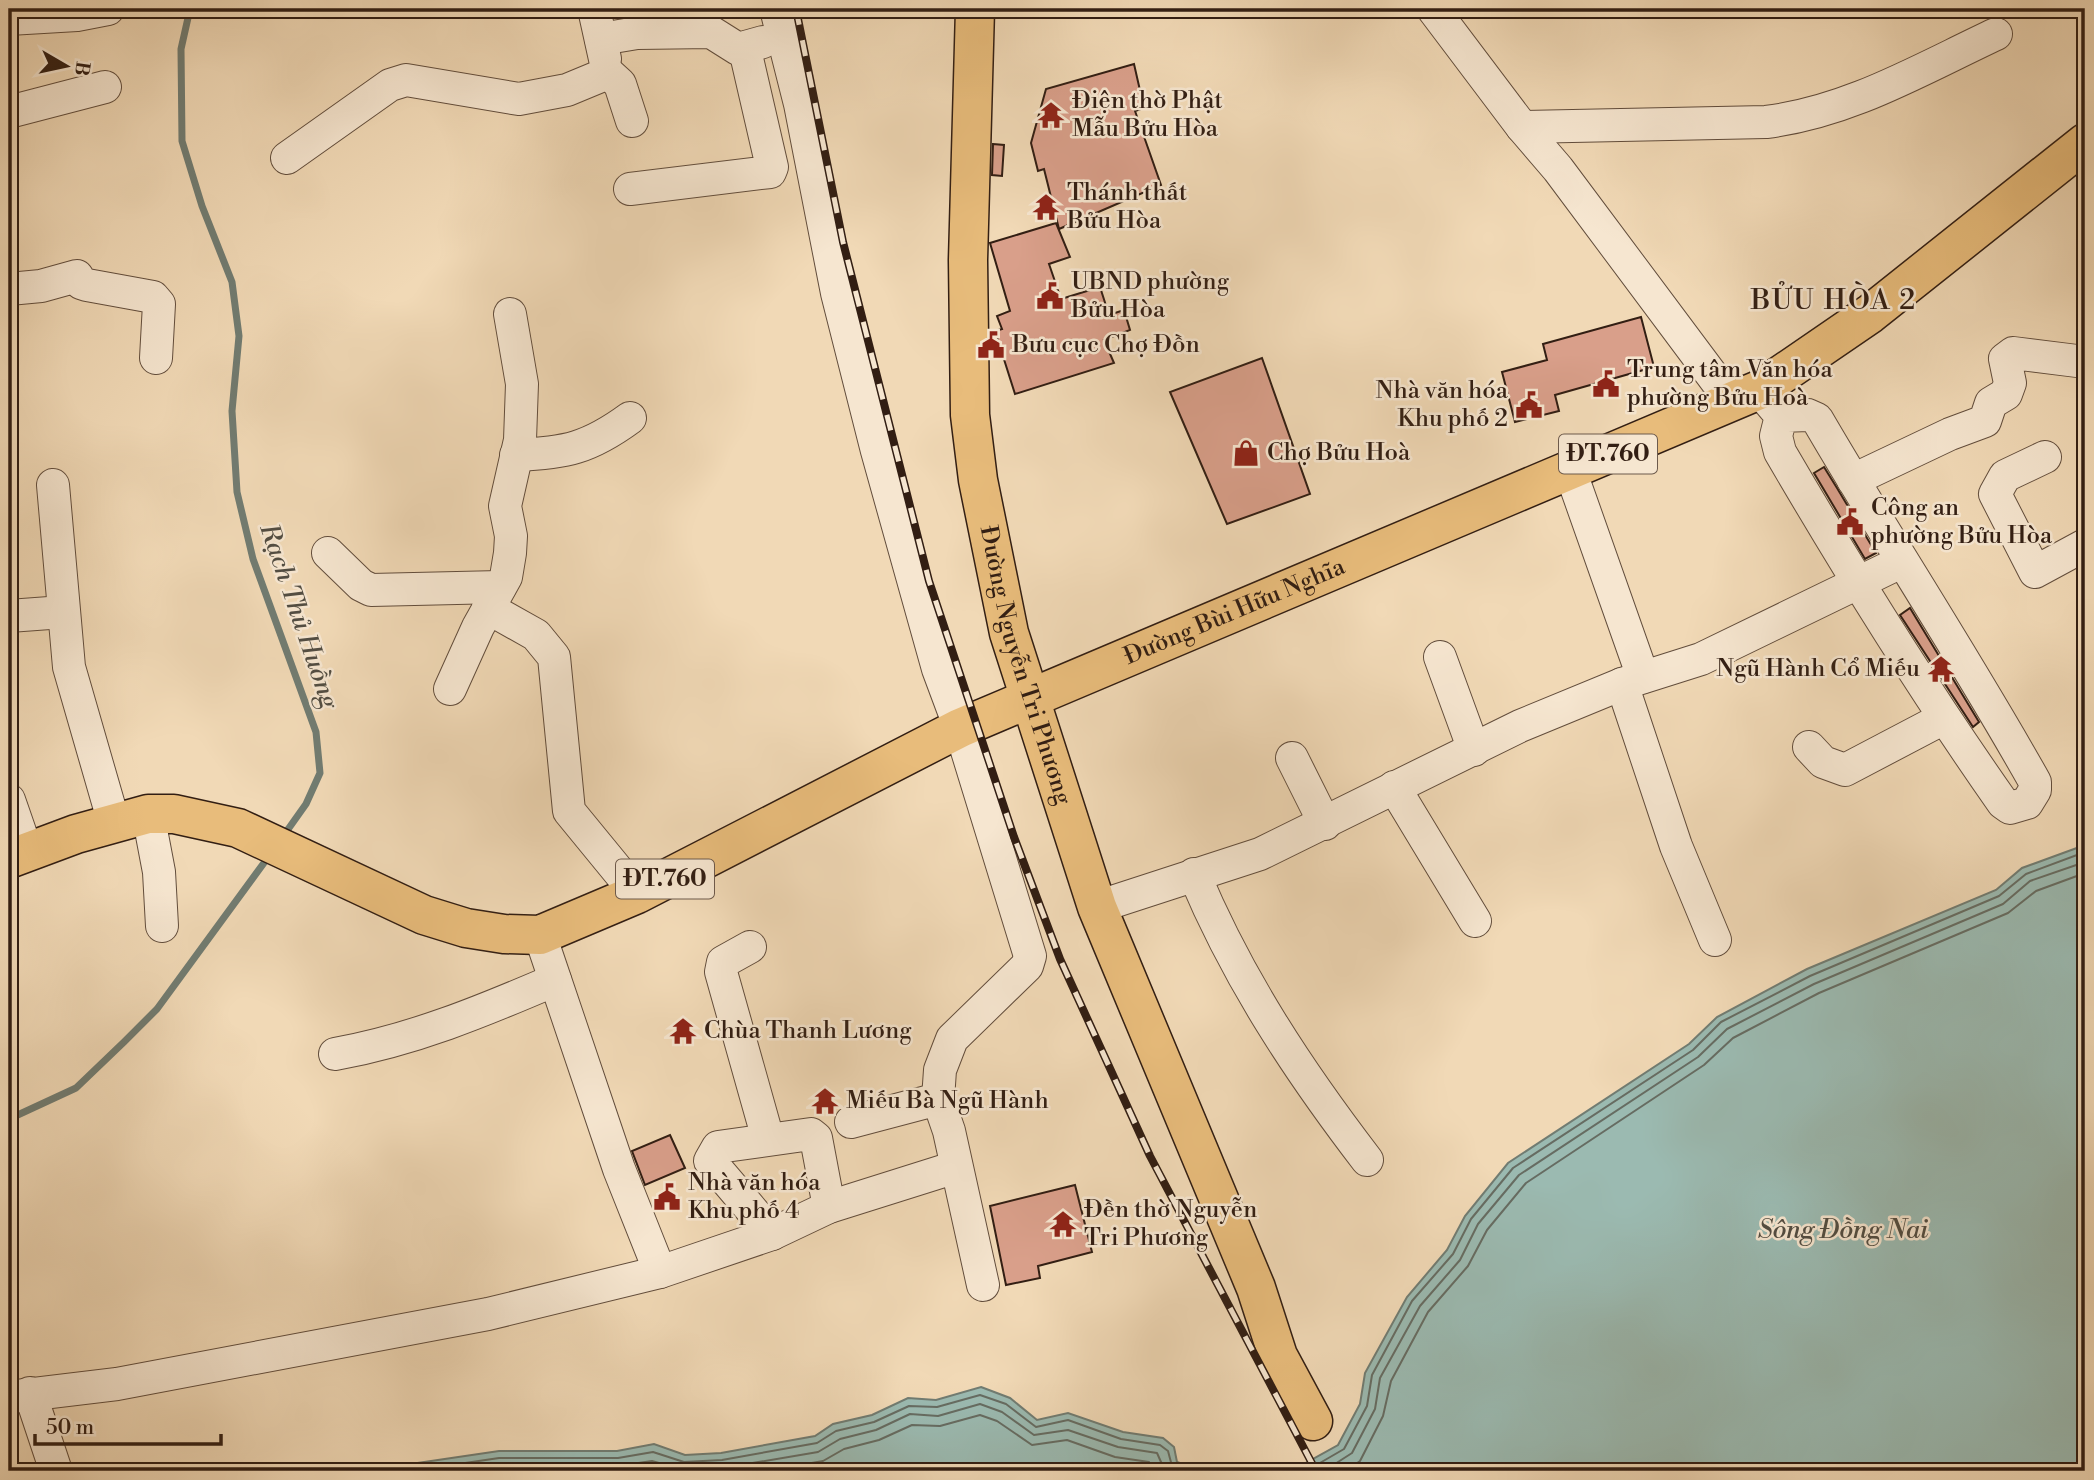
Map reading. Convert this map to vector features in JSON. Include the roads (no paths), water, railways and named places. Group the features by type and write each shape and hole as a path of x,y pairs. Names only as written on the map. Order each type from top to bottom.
{"main road":[{"name":"Đường Nguyễn Tri Phương","path":"975,9 968,260 970,415 990,544 1009,633 1097,907 1256,1288 1293,1347 1320,1418"},
{"name":"Đường Bùi Hữu Nghĩa","path":"131,818 174,814 238,828 424,915 466,928 504,934 540,935 637,894 960,728 1570,470 1757,403 2085,143"},
{"name":"ĐT.760","path":"18,855 131,818"}],"street":[{"path":"9,19 77,15 108,9"},
{"path":"1433,9 1522,127 1757,403 1776,436 1780,452 1857,584 1944,718 2003,803 2010,808 2027,803 2035,790 2035,782 1981,686 1901,562 1817,419 1757,403"},
{"path":"745,50 779,21 800,104 837,293 877,451 938,669 960,728 1030,956 1027,966 952,1039 940,1070 937,1099 949,1131 983,1285"},
{"path":"632,121 625,92 617,79 608,73 597,24 637,33 711,32 731,46 745,50"},
{"path":"1522,127 1753,123 1805,117 1850,103 1996,34"},
{"path":"630,189 770,172 772,167 745,50"},
{"path":"288,158 397,81 520,99 567,90 608,73"},
{"path":"9,113 105,87"},
{"path":"9,289 41,286 77,276 81,283 87,285 153,297 159,304 156,358"},
{"path":"450,689 506,577 510,553 511,536 505,506 520,440 522,384 510,314"},
{"path":"1853,480 1950,433 1985,421 1991,404 2006,394 2010,383 2006,359 2013,353 2085,362"},
{"path":"516,455 561,453 607,435 630,418"},
{"path":"2045,457 2005,476 1994,494 2035,572 2085,545"},
{"path":"1570,470 1632,680 1676,846 1715,940"},
{"path":"53,485 69,667 131,818 159,872 162,926"},
{"path":"328,553 360,585 371,590 494,598 536,635 554,657 569,811 637,894"},
{"path":"1097,907 1260,854 1520,726 1632,680 1701,659 1901,562"},
{"path":"9,616 63,612"},
{"path":"1440,657 1474,750"},
{"path":"1809,747 1823,762 1845,770 1944,718"},
{"path":"1292,758 1325,824"},
{"path":"1394,787 1475,921"},
{"path":"9,800 18,855"},
{"path":"1194,874 1220,936 1251,993 1306,1079 1367,1160"},
{"path":"540,935 619,1169 660,1272"},
{"path":"750,947 723,962 721,972 768,1139"},
{"path":"335,1054 377,1047 460,1021 555,980"},
{"path":"851,1122 937,1099"},
{"path":"772,1234 710,1161 712,1152 718,1147 805,1133 816,1138 829,1207"},
{"path":"56,1471 20,1396 117,1384 367,1338 488,1314 660,1272 772,1234 829,1207 956,1167"}],"water":[{"name":"Sông Đồng Nai","path":"2085,845 2085,1471 1291,1471 1338,1445 1360,1404 1365,1373 1407,1297 1447,1250 1465,1216 1508,1163 1689,1044 1717,1017 1807,969 1996,890 2022,868"},
{"path":"981,1387 1010,1398 1037,1420 1068,1413 1123,1432 1163,1438 1174,1447 1177,1462 1202,1471 363,1471 499,1451 617,1451 654,1444 685,1455 721,1453 815,1436 833,1424 872,1415 908,1398 936,1400"}],"waterway":[{"name":"Rạch Thủ Huồng","path":"190,9 181,49 182,141 202,206 232,282 239,336 232,411 237,492 253,559 316,732 320,773 306,804 284,835"},
{"name":"Rạch Thủ Huồng","path":"9,1119 76,1088 157,1009 269,856"}],"railway":[{"path":"796,9 843,242 929,581 1014,837 1060,959 1150,1156 1316,1471"}],"place":[{"name":"Điện thờ Phật Mẫu Bửu Hòa","path":"1051,115"},
{"name":"Thánh thất Bửu Hòa","path":"1046,207"},
{"name":"UBND phường Bửu Hòa","path":"1050,296"},
{"name":"Bưu cục Chợ Đồn","path":"991,345"},
{"name":"Trung tâm Văn hóa phường Bửu Hoà","path":"1606,384"},
{"name":"Nhà văn hóa Khu phố 2","path":"1529,405"},
{"name":"Chợ Bửu Hoà","path":"1246,453"},
{"name":"Công an phường Bửu Hòa","path":"1850,522"},
{"name":"Ngũ Hành Cổ Miếu","path":"1941,669"},
{"name":"Chùa Thanh Lương","path":"683,1031"},
{"name":"Miếu Bà Ngũ Hành","path":"825,1101"},
{"name":"Nhà văn hóa Khu phố 4","path":"667,1197"},
{"name":"Đền thờ Nguyễn Tri Phương","path":"1063,1224"}],"district":[{"name":"BỬU HÒA 2","path":"1834,300"}]}
